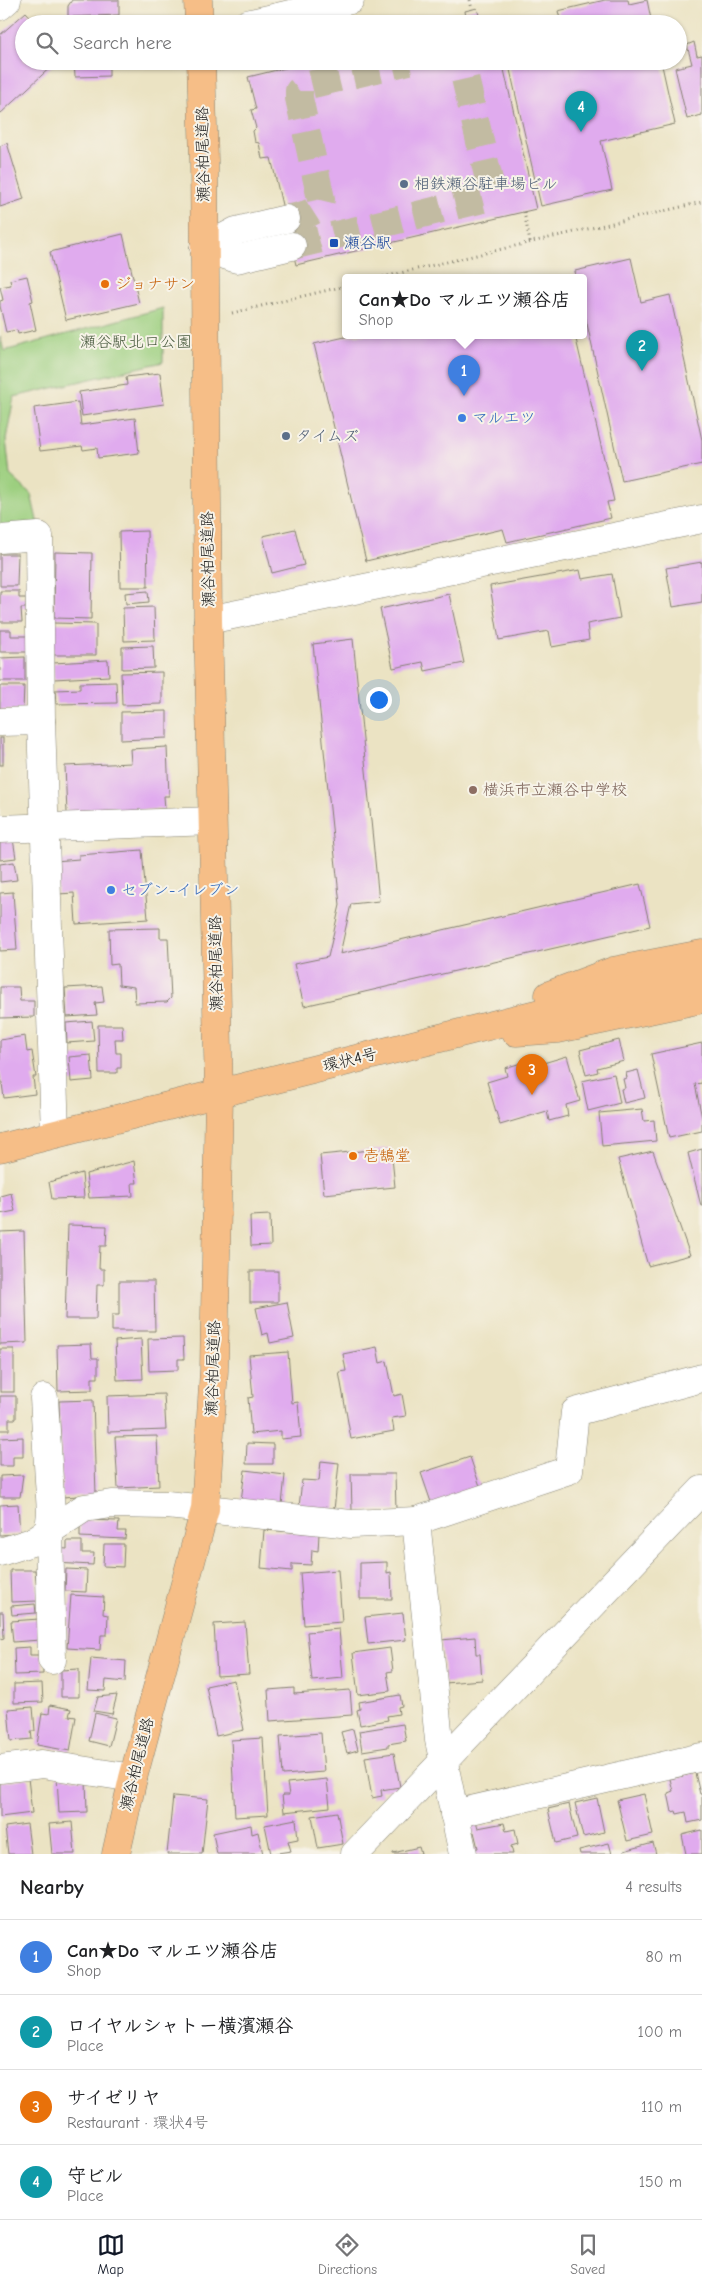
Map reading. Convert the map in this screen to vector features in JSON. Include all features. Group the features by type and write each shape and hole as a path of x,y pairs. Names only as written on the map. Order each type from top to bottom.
{"main road":[{"path":"198,0 199,15"},
{"name":"瀬谷柏尾道路","path":"116,1854 133,1778 205,1509 214,1370 220,1093 208,620 206,319 201,70"},
{"path":"435,1039 613,971 702,954"},
{"name":"環状4号","path":"0,1148 616,994 702,978"},
{"path":"435,1039 558,1029 702,999"}],"street":[{"path":"0,6 7,0"},
{"path":"286,15 350,0"},
{"path":"204,248 236,231 286,219"},
{"path":"204,248 237,259 292,246"},
{"path":"208,620 702,519"},
{"path":"0,539 39,536 41,721 55,1133"},
{"path":"0,722 41,721"},
{"path":"0,829 212,821"},
{"path":"0,1552 32,1542 84,1508 112,1504 167,1505 351,1524 416,1521 569,1470 575,1412 702,1378"},
{"path":"44,1398 51,1513 49,1530 52,1660"},
{"path":"355,1854 702,1490"},
{"path":"416,1521 443,1762 463,1854"},
{"path":"454,1814 702,1758"},
{"path":"0,1768 42,1764 133,1778"}],"path":[{"path":"470,0 472,10"},
{"path":"396,274 702,202"},
{"path":"524,212 530,242"},
{"path":"206,319 342,287"}],"green space":[{"name":"瀬谷駅北口公園","path":"163,308 163,362 14,397 6,439 10,475 31,494 39,529 0,530 0,336 4,351"}],"building":[{"path":"72,0 119,0 119,15 68,15 68,6"},
{"path":"605,0 628,0 629,4 647,0 650,15 559,15 558,11"},
{"path":"477,8 479,15 466,15 465,11"},
{"path":"15,22 15,70 47,70 0,114 0,35"},
{"path":"694,42 697,56 702,55 702,115 687,119 675,70 687,70 687,65 692,64 687,45"},
{"path":"75,70 109,70 109,76 75,77"},
{"name":"相鉄瀬谷駐車場ビル","path":"277,70 504,70 536,209 296,265 271,158 262,159 259,143 255,142 253,131 256,128 251,110 256,109 248,77"},
{"path":"510,70 663,70 675,124 601,141 612,190 541,206"},
{"path":"7,143 24,199 0,207 0,146"},
{"path":"123,234 139,303 66,320 50,252"},
{"path":"631,258 641,302 670,295 702,440 702,464 622,481 587,324 587,274 576,274 575,271"},
{"path":"27,276 33,301 30,302 36,330 18,334 17,330 6,332 0,306 0,301 3,300 0,287 11,285 10,280"},
{"path":"342,338 576,339 614,501 607,502 611,518 507,542 503,529 366,561 314,344"},
{"path":"160,373 164,404 82,416 79,392 127,385 126,377"},
{"path":"78,402 81,425 135,418 139,453 98,458 97,448 83,450 82,446 40,451 34,408"},
{"path":"295,529 304,565 272,573 263,536"},
{"path":"147,531 148,587 120,587 119,532"},
{"path":"55,552 92,553 91,619 54,618"},
{"path":"0,554 18,554 17,586 0,586"},
{"path":"702,562 702,602 673,607 666,568"},
{"path":"580,570 582,579 612,574 620,618 587,624 589,640 552,647 549,631 499,640 490,586"},
{"path":"0,591 19,591 19,598 26,598 26,608 21,608 22,622 0,622"},
{"path":"148,591 149,602 126,604 125,593"},
{"path":"449,594 464,663 425,671 423,662 393,668 380,609"},
{"path":"154,607 155,640 124,641 123,608"},
{"path":"53,623 96,624 96,655 53,655"},
{"path":"0,630 11,630 11,636 27,636 27,652 0,652"},
{"path":"353,639 379,901 351,904 340,954 640,884 650,926 304,1006 294,964 328,957 340,905 313,644"},
{"path":"153,646 154,668 122,669 122,647"},
{"path":"25,657 25,681 0,681 0,658"},
{"path":"108,660 109,676 54,679 53,663"},
{"path":"162,672 162,704 122,705 121,673"},
{"path":"116,682 117,703 56,704 55,690 80,689 80,683"},
{"path":"0,686 24,686 23,711 0,710"},
{"path":"167,711 167,738 121,740 121,712"},
{"path":"0,738 3,738 3,765 0,765"},
{"path":"167,747 169,796 164,796 165,809 67,813 65,766 131,763 130,749"},
{"path":"13,839 16,858 0,860 0,841"},
{"path":"142,850 148,919 76,924 74,893 58,894 55,861 79,859 79,855"},
{"path":"14,862 17,880 0,882 0,864"},
{"path":"13,892 17,950 0,951 0,893"},
{"path":"160,928 160,938 168,938 171,998 167,1002 135,1003 134,987 119,985 118,964 110,965 109,929"},
{"path":"102,986 104,1002 95,1003 97,1015 67,1017 65,988"},
{"path":"0,987 19,987 20,1001 34,1001 34,1017 0,1018"},
{"path":"92,1021 94,1041 67,1043 66,1023"},
{"path":"98,1025 122,1025 123,1039 115,1039 116,1053 121,1053 121,1068 117,1068 117,1073 99,1073"},
{"path":"25,1036 27,1052 32,1051 36,1077 33,1077 35,1094 4,1098 0,1069 0,1040"},
{"path":"619,1040 624,1061 597,1068 598,1072 586,1075 580,1050"},
{"path":"702,1043 702,1083 695,1084 702,1118 702,1131 669,1138 651,1054"},
{"path":"91,1055 93,1080 71,1082 69,1057"},
{"path":"567,1056 580,1101 566,1105 568,1116 549,1121 547,1111 500,1125 487,1082 507,1076 505,1068 521,1063 523,1069"},
{"path":"638,1070 645,1098 624,1103 621,1089 625,1088 623,1079 627,1078 626,1073"},
{"path":"614,1074 620,1103 588,1111 582,1081"},
{"path":"642,1109 644,1121 654,1120 656,1141 602,1146 599,1113"},
{"path":"391,1148 395,1187 324,1194 320,1155"},
{"path":"702,1149 702,1206 701,1206 688,1153"},
{"path":"653,1151 690,1255 648,1266 618,1159"},
{"path":"134,1161 137,1183 132,1183 133,1196 89,1198 86,1174"},
{"path":"82,1173 84,1198 52,1199 49,1182"},
{"path":"11,1193 15,1211 0,1214 0,1196"},
{"path":"270,1215 271,1245 251,1246 250,1216"},
{"path":"68,1225 107,1226 106,1246 100,1246 99,1269 104,1269 104,1285 97,1285 96,1319 65,1319"},
{"path":"24,1231 27,1343 0,1344 0,1232"},
{"path":"250,1271 278,1271 278,1302 250,1302"},
{"path":"119,1281 154,1281 155,1331 112,1331 112,1315 119,1315"},
{"path":"287,1302 294,1338 270,1343 268,1333 262,1335 256,1308"},
{"path":"183,1338 184,1359 178,1359 178,1370 149,1371 148,1339"},
{"path":"141,1339 143,1379 117,1380 115,1341"},
{"path":"91,1344 92,1358 98,1358 98,1378 92,1378 92,1390 58,1391 57,1345"},
{"path":"377,1347 380,1363 387,1361 394,1396 402,1394 406,1416 392,1418 394,1431 351,1439 339,1372 346,1371 343,1354"},
{"path":"0,1349 14,1349 14,1392 0,1392"},
{"path":"288,1352 292,1403 298,1402 301,1437 281,1439 281,1431 251,1434 248,1398 253,1397 249,1355"},
{"path":"164,1394 166,1430 108,1432 107,1396"},
{"path":"0,1396 16,1396 16,1419 9,1419 9,1430 0,1430"},
{"path":"93,1400 96,1495 62,1497 59,1401"},
{"path":"157,1436 159,1486 118,1488 115,1437"},
{"path":"23,1437 23,1457 13,1457 13,1466 0,1466 0,1438"},
{"path":"247,1443 273,1444 273,1464 246,1464"},
{"path":"470,1457 481,1489 432,1505 421,1473"},
{"path":"321,1461 339,1463 334,1510 299,1507 302,1480 319,1481"},
{"path":"245,1470 285,1475 282,1505 241,1501"},
{"path":"351,1474 395,1474 396,1510 352,1511"},
{"path":"23,1475 20,1497 0,1497 0,1476"},
{"path":"18,1504 20,1534 0,1535 0,1505"},
{"path":"80,1520 119,1521 118,1531 126,1531 125,1539 80,1537"},
{"path":"264,1530 319,1534 318,1551 312,1550 311,1565 292,1564 292,1571 261,1568"},
{"path":"67,1541 82,1541 82,1553 94,1553 93,1565 54,1563 55,1548 67,1549"},
{"path":"104,1544 124,1544 123,1567 103,1566"},
{"path":"387,1562 387,1573 391,1572 392,1599 360,1599 360,1563"},
{"path":"66,1569 87,1570 86,1592 65,1591"},
{"path":"10,1570 35,1570 38,1601 11,1602"},
{"path":"338,1570 342,1622 304,1625 300,1573"},
{"path":"71,1595 104,1597 103,1614 108,1615 107,1635 101,1635 100,1650 67,1648"},
{"path":"35,1604 36,1613 12,1615 11,1606"},
{"path":"0,1612 3,1612 4,1638 0,1639"},
{"path":"403,1613 406,1640 368,1644 365,1617"},
{"path":"39,1619 40,1640 13,1642 11,1621"},
{"path":"245,1622 249,1674 217,1676 214,1624"},
{"path":"339,1629 343,1678 312,1681 307,1632"},
{"path":"475,1637 476,1654 480,1654 482,1680 445,1683 441,1640"},
{"path":"30,1647 30,1655 42,1655 43,1674 15,1675 14,1648"},
{"path":"390,1648 393,1671 387,1672 390,1691 358,1695 353,1653"},
{"path":"91,1658 126,1661 125,1682 106,1680 105,1691 88,1690"},
{"path":"79,1669 79,1697 61,1697 61,1670"},
{"path":"234,1680 244,1730 216,1736 206,1686"},
{"path":"42,1683 43,1702 14,1703 14,1684"},
{"path":"294,1688 294,1694 350,1690 352,1715 270,1721 268,1690"},
{"path":"117,1695 112,1714 94,1711 98,1697"},
{"path":"400,1695 402,1706 398,1707 399,1714 387,1716 388,1720 360,1725 357,1710 360,1709 359,1702"},
{"path":"50,1705 71,1709 69,1716 76,1717 70,1751 37,1745 42,1713 49,1714"},
{"path":"33,1707 35,1731 31,1731 32,1739 11,1741 8,1709"},
{"path":"95,1713 116,1718 109,1746 89,1741"},
{"path":"403,1724 406,1741 388,1744 388,1747 362,1751 359,1731"},
{"path":"353,1729 358,1750 347,1753 341,1732"},
{"path":"321,1733 324,1772 283,1775 280,1736"},
{"path":"263,1738 268,1815 235,1817 231,1740"},
{"path":"394,1753 400,1787 381,1790 382,1796 372,1798 365,1757"},
{"path":"695,1773 700,1794 702,1794 702,1820 688,1823 686,1812 677,1814 676,1811 672,1812 668,1793 673,1791 670,1779"},
{"path":"57,1777 86,1780 87,1812 59,1813"},
{"path":"28,1778 32,1813 0,1817 0,1782"},
{"path":"327,1779 330,1807 284,1812 282,1795 289,1795 287,1783"},
{"path":"644,1794 653,1835 627,1841 617,1800"},
{"path":"173,1796 208,1799 202,1854 167,1854"},
{"path":"597,1798 604,1832 583,1837 575,1803"},
{"path":"569,1804 577,1838 556,1843 548,1809"},
{"path":"337,1812 343,1844 318,1848 312,1816"},
{"path":"296,1819 298,1839 288,1841 291,1851 271,1854 265,1825"},
{"path":"476,1821 478,1828 504,1823 506,1831 515,1829 518,1844 511,1846 513,1854 474,1854 473,1849 478,1848 474,1832 469,1833 467,1822"},
{"path":"72,1822 75,1854 52,1854 49,1824"},
{"path":"27,1824 31,1854 8,1854 5,1827"},
{"path":"251,1825 252,1834 258,1832 263,1854 217,1854 213,1833"},
{"path":"702,1830 702,1854 686,1854 682,1835"},
{"path":"609,1843 612,1854 580,1854 579,1850"},
{"path":"653,1843 656,1854 625,1854 624,1851"},
{"path":"419,1847 421,1854 393,1854 393,1853"}],"tunnel":[{"path":"286,219 312,212 321,199 299,91 305,86 372,70"},
{"path":"292,246 483,199 489,193 490,184 463,70"}],"place":[{"name":"守ビル","path":"581,132"},
{"name":"相鉄瀬谷駐車場ビル","path":"404,184"},
{"name":"瀬谷駅","path":"334,243"},
{"name":"ジョナサン","path":"105,284"},
{"name":"ロイヤルシャトー横濱瀬谷","path":"642,371"},
{"name":"Can★Do マルエツ瀬谷店","path":"464,396"},
{"name":"マルエツ","path":"462,418"},
{"name":"タイムズ","path":"286,436"},
{"name":"横浜市立瀬谷中学校","path":"473,790"},
{"name":"セブン-イレブン","path":"111,890"},
{"name":"サイゼリヤ","path":"532,1095"},
{"name":"壱鵠堂","path":"353,1156"}]}
